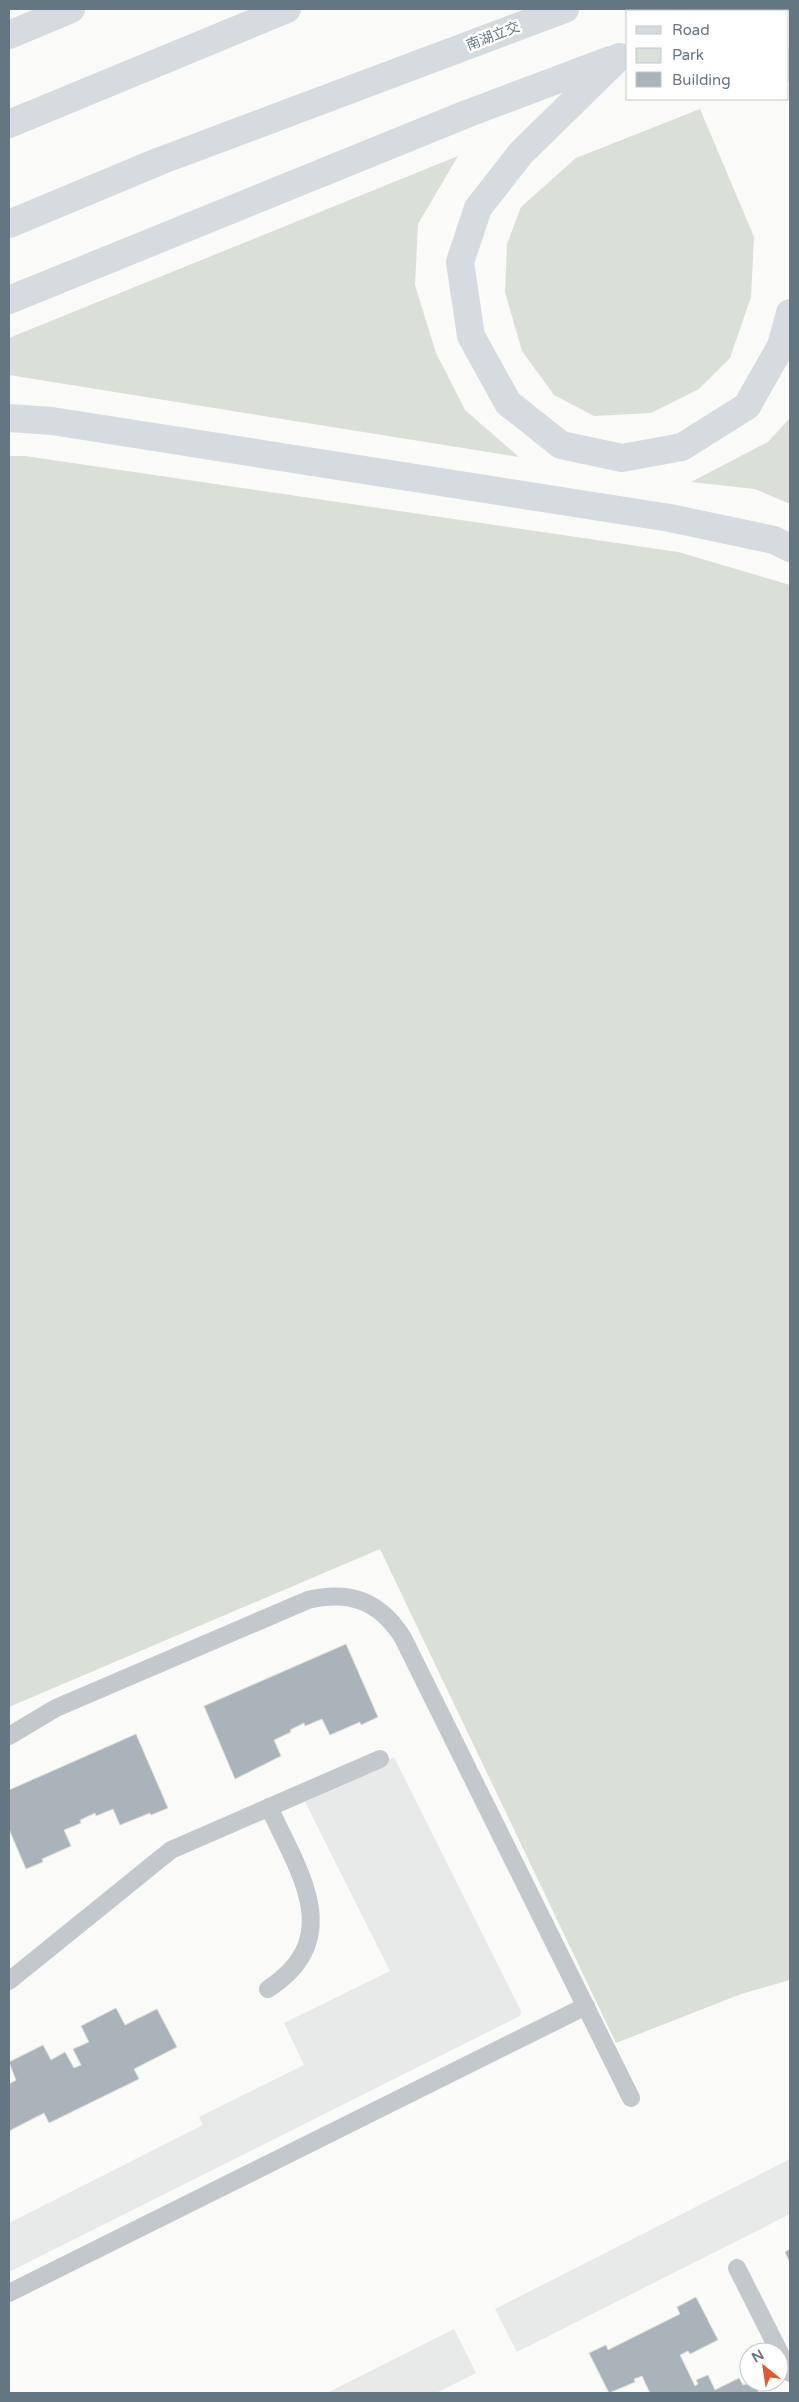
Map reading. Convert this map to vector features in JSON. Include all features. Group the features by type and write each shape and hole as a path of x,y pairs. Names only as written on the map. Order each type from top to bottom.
{"main road":[{"path":"9,35 71,9"},
{"path":"9,124 287,9"},
{"name":"南湖立交","path":"9,224 160,161 565,9"},
{"path":"9,300 469,112 623,55"},
{"path":"623,55 521,154 484,200 478,208 460,262 471,336 508,404 561,445 622,458 682,447 747,406 781,346 790,313"},
{"path":"9,418 52,421 670,518 774,540 790,548"}],"lane":[{"path":"9,1736 56,1708 308,1600 331,1596 360,1600 380,1610 388,1617 403,1638 631,2098"},
{"path":"9,1981 171,1850 380,1759"},
{"path":"268,1989 278,1982 299,1959 307,1946 311,1925 306,1891 269,1807"},
{"path":"9,2293 586,2006"},
{"path":"737,2268 790,2373"}],"shaded area":[{"path":"394,1757 521,2011 520,2016 9,2272 9,2223 203,2125 199,2117 304,2065 284,2023 390,1971 305,1802"},
{"path":"790,2159 790,2214 517,2352 495,2309"},
{"path":"454,2329 476,2373 436,2393 327,2393"}],"green space":[{"path":"700,109 754,237 751,297 730,358 699,389 651,413 594,416 554,395 522,351 505,292 507,244 521,207 576,158"},
{"path":"458,156 418,224 415,285 436,353 465,410 519,457 9,375 9,338"},
{"path":"790,418 790,504 755,489 691,482 768,442"},
{"path":"9,456 25,456 678,552 790,585 790,1980 741,1994 616,2043 380,1549 9,1707"}],"building":[{"path":"346,1644 378,1717 361,1725 360,1722 330,1735 322,1719 305,1726 304,1723 274,1740 281,1756 235,1779 204,1706"},
{"path":"136,1734 168,1808 120,1825 113,1809 96,1816 95,1813 80,1820 81,1823 64,1830 71,1846 42,1859 43,1862 26,1869 9,1829 9,1790"},
{"path":"116,2008 125,2025 157,2009 177,2047 134,2069 139,2079 49,2123 44,2113 9,2131 9,2084 16,2080 9,2062 43,2045 51,2060 65,2052 74,2068 81,2065 73,2049 89,2042 81,2026"},
{"path":"790,2249 790,2263 785,2252"},
{"path":"696,2297 718,2340 690,2354 688,2351 680,2355 695,2386 698,2384 696,2380 708,2375 715,2390 739,2378 739,2392 759,2393 650,2393 642,2376 634,2379 635,2382 609,2393 589,2353 606,2345 608,2350 680,2314 677,2307"}]}
